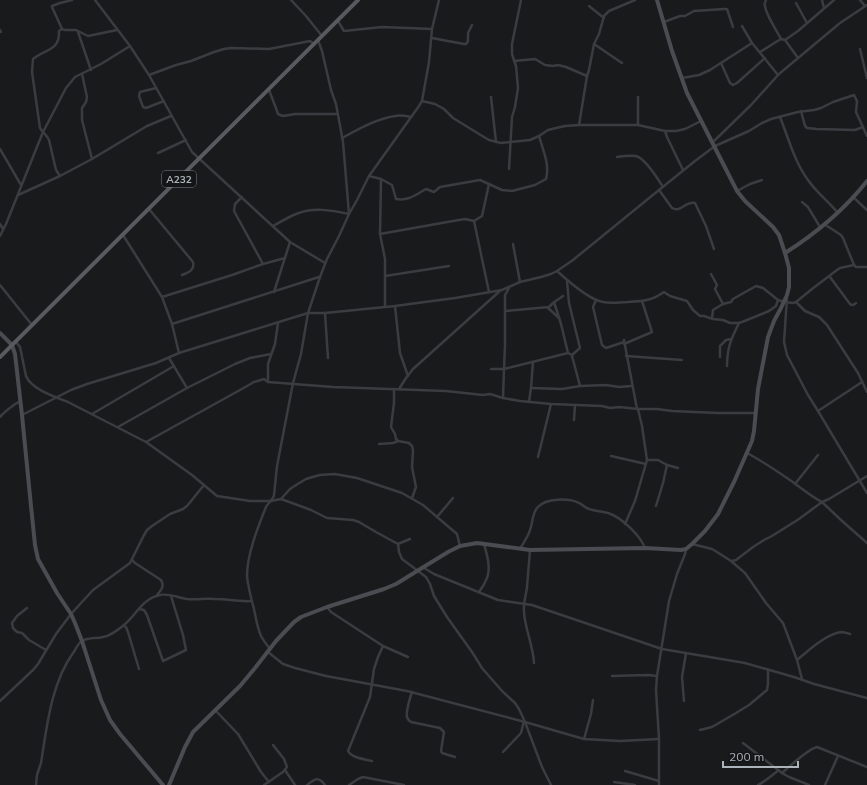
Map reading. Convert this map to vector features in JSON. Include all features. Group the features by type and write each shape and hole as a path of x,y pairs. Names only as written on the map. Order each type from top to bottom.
{"main road":[{"name":"A232","path":"0,357 358,0"}],"street":[{"path":"62,29 52,6 72,0"},
{"path":"95,0 130,46 149,75 192,152 290,242 325,263"},
{"path":"291,0 322,36"},
{"path":"439,0 432,29 429,62 422,101 369,176 325,263 308,313 301,354 293,383 276,466 274,495 267,505 251,548 248,562 247,576 257,626 269,650 278,660 283,664 295,668 326,676 412,692 524,721 584,739 620,741 659,739"},
{"path":"509,169 512,117 518,88 518,77 512,54 512,44 520,0"},
{"path":"579,125 594,44 604,18 610,11 635,0"},
{"path":"169,785 184,747 193,732 245,680 269,650 294,622 301,617 396,584 460,546 477,543 530,550 645,548 681,550 686,549 692,544 705,531 718,514 752,441 758,390 768,337 774,321 785,302 790,280 789,268 785,253 773,226 745,201 738,191 687,93 657,0"},
{"path":"766,0 765,7 773,25 798,58"},
{"path":"822,0 824,8"},
{"path":"760,52 798,31 834,0"},
{"path":"22,415 71,390 87,384 156,363 179,353 308,313 395,306 502,290 520,282 557,271 573,260 660,190 714,144 778,75 840,23 866,6 860,0"},
{"path":"796,3 807,23"},
{"path":"589,6 604,18"},
{"path":"663,22 680,16 685,16 694,11 724,9 727,10 733,27"},
{"path":"338,20 344,31 382,27 432,29"},
{"path":"432,38 466,44 468,41 468,33 472,25"},
{"path":"742,26 752,44 778,75"},
{"path":"62,29 76,30 88,36 117,30"},
{"path":"60,176 56,170 49,140 40,128 32,72 33,60 57,44 59,40 59,31 62,29"},
{"path":"78,31 90,70"},
{"path":"318,40 336,104 342,138 349,214"},
{"path":"149,75 224,49 269,49 310,41 314,44"},
{"path":"594,44 622,63"},
{"path":"682,78 699,75 710,70 752,44"},
{"path":"0,236 43,132 66,88 75,78 130,46"},
{"path":"860,49 867,78"},
{"path":"721,63 730,83 733,85 765,58"},
{"path":"514,61 535,59 545,65 558,65 566,67 587,76"},
{"path":"82,74 87,97 82,108 82,120 92,159"},
{"path":"156,88 140,92 139,96 143,108 164,101"},
{"path":"269,90 278,114 283,116 294,114 337,114"},
{"path":"714,144 749,131 771,119 801,111 821,108 854,95 857,99 856,112 867,136"},
{"path":"490,97 496,142"},
{"path":"638,97 638,125"},
{"path":"422,101 435,104 479,134 501,144 530,140 548,130 579,125 638,125 665,131 685,129 701,121"},
{"path":"801,111 805,126 807,128 855,130 863,128"},
{"path":"342,138 374,122 388,117 397,115 411,117"},
{"path":"18,195 60,176 92,159 147,126 171,116"},
{"path":"780,117 800,169 812,187 837,212"},
{"path":"665,131 683,170"},
{"path":"369,176 381,179 392,185 396,199 408,199 414,197 426,189 434,192 440,187 480,180 502,190 512,191 535,185 546,179 546,159 539,136"},
{"path":"158,153 186,140"},
{"path":"0,149 21,185"},
{"path":"617,157 630,155 638,156 643,160 663,187"},
{"path":"381,179 380,234 385,259 385,306"},
{"path":"738,191 750,184 762,180"},
{"path":"785,253 822,226 853,198 867,181"},
{"path":"380,234 466,219 474,221 482,216 489,184"},
{"path":"660,190 674,209 677,210 689,203 695,203 706,226 714,249"},
{"path":"242,197 235,204 234,211 263,264"},
{"path":"853,198 867,210"},
{"path":"802,202 822,226 841,235 854,265"},
{"path":"148,209 193,262 194,266 192,270 182,274"},
{"path":"273,226 296,214 309,210 328,209 349,214"},
{"path":"474,221 489,292"},
{"path":"0,224 3,229"},
{"path":"123,235 162,297 172,324 179,353"},
{"path":"274,292 290,242"},
{"path":"513,244 520,282"},
{"path":"162,297 285,258"},
{"path":"712,318 714,310 722,304 731,302 733,299 756,286 763,288 778,300 793,303 840,268 854,265 856,267 867,267"},
{"path":"385,276 449,266"},
{"path":"557,271 580,290 596,300 605,303 649,300 664,292 670,296 687,301 693,310 700,316 723,320 730,323 739,323 769,311 776,306 778,300"},
{"path":"711,274 717,285 715,289 722,304"},
{"path":"830,276 850,304 854,305 856,303"},
{"path":"172,324 320,277"},
{"path":"568,281 569,303 580,348 572,355"},
{"path":"0,285 32,325"},
{"path":"503,398 506,311 505,295 509,287"},
{"path":"399,389 420,363 502,290"},
{"path":"506,311 548,308 563,296"},
{"path":"596,300 593,307 602,345 606,348 652,332 642,300"},
{"path":"554,302 568,352 572,355 580,386"},
{"path":"785,302 784,342 787,355 798,378 867,493"},
{"path":"796,302 805,311 819,317 827,325 858,373 867,392"},
{"path":"395,306 400,353 408,376"},
{"path":"548,308 559,318"},
{"path":"325,312 328,358"},
{"path":"268,382 268,364 275,344 278,323"},
{"path":"727,366 727,354 731,339 739,323"},
{"path":"0,333 12,345 15,354 35,545 38,559 57,593 71,614 82,641 101,700 110,720 120,734 164,785"},
{"path":"720,356 720,346 726,340 731,339"},
{"path":"16,342 20,347 28,380 33,385 56,398 68,402 146,442 192,475 217,496 250,501 270,502 281,500 311,510 328,518 353,520 359,522 398,544"},
{"path":"624,342 632,386 642,426 647,460 635,501 625,524"},
{"path":"491,369 504,369 568,352"},
{"path":"118,427 187,388 235,364 250,358 271,354"},
{"path":"626,356 682,360"},
{"path":"169,358 187,388"},
{"path":"529,402 532,388 533,362"},
{"path":"92,414 174,366"},
{"path":"146,442 254,382 264,379 268,382 333,387 490,394 503,398 551,404 672,411 756,413"},
{"path":"818,411 862,382"},
{"path":"532,388 562,389 580,386 632,386"},
{"path":"394,389 391,427 398,441"},
{"path":"0,418 5,411 21,400"},
{"path":"538,456 551,404"},
{"path":"574,420 575,405"},
{"path":"379,444 398,441 409,443 412,446 412,467 416,487 412,498"},
{"path":"746,453 775,470 808,494 822,502 867,543"},
{"path":"795,484 818,455"},
{"path":"611,456 646,464"},
{"path":"647,460 658,460 667,465 678,468"},
{"path":"656,506 667,465"},
{"path":"281,500 293,487 304,480 316,476 327,474 357,478 402,493 423,505 457,534 460,546"},
{"path":"732,561 736,560 753,546 799,519 822,502 830,499 867,476"},
{"path":"0,701 38,664 56,634 71,614 94,590 124,568 132,560 147,530 170,514 187,506 204,486"},
{"path":"437,517 453,498"},
{"path":"520,549 530,530 534,514 538,507 553,500 563,499 575,501 589,509 609,513 616,517 643,542 645,548"},
{"path":"398,544 410,539"},
{"path":"398,544 402,559 426,577 434,596 482,668 502,691 515,703 551,785"},
{"path":"479,592 487,578 489,569 484,544"},
{"path":"692,544 712,549 732,561 745,573 766,603 783,623 797,660 802,680"},
{"path":"659,785 659,739 656,711 657,676 669,601 686,549"},
{"path":"530,550 524,604 525,624 534,656 534,663"},
{"path":"132,560 162,580 164,583 163,588 156,596"},
{"path":"424,568 434,574 498,600 532,605 662,649 745,663 867,698"},
{"path":"36,785 56,687 60,675 70,656 82,641 105,637 111,634 124,626 138,609 148,600 163,594 193,599 214,598 242,602 251,601"},
{"path":"138,609 144,610 147,615 163,661 186,650 178,616 171,596"},
{"path":"327,607 331,612 383,646 408,657"},
{"path":"27,608 17,616 12,623 13,628 46,650"},
{"path":"124,626 128,632 139,669"},
{"path":"797,660 824,639 842,632 850,634"},
{"path":"372,761 352,756 348,751 370,697 374,669 383,646"},
{"path":"684,701 682,677 686,653"},
{"path":"700,730 712,727 736,713 753,702 767,690 768,670"},
{"path":"612,676 657,676"},
{"path":"412,692 407,712 408,719 412,722 443,730 441,751 442,753 455,757"},
{"path":"584,739 593,700"},
{"path":"215,710 238,734 261,772 269,782"},
{"path":"503,752 521,733 524,721"},
{"path":"743,743 781,772 808,785"},
{"path":"264,785 287,767 284,759 273,746"},
{"path":"758,785 765,782 772,775 781,772 813,748 817,747 867,767"},
{"path":"825,785 838,756"},
{"path":"285,770 295,785"},
{"path":"625,771 660,781"},
{"path":"349,785 364,777 404,785"},
{"path":"307,785 318,779 325,785"},
{"path":"614,782 635,785"}]}
